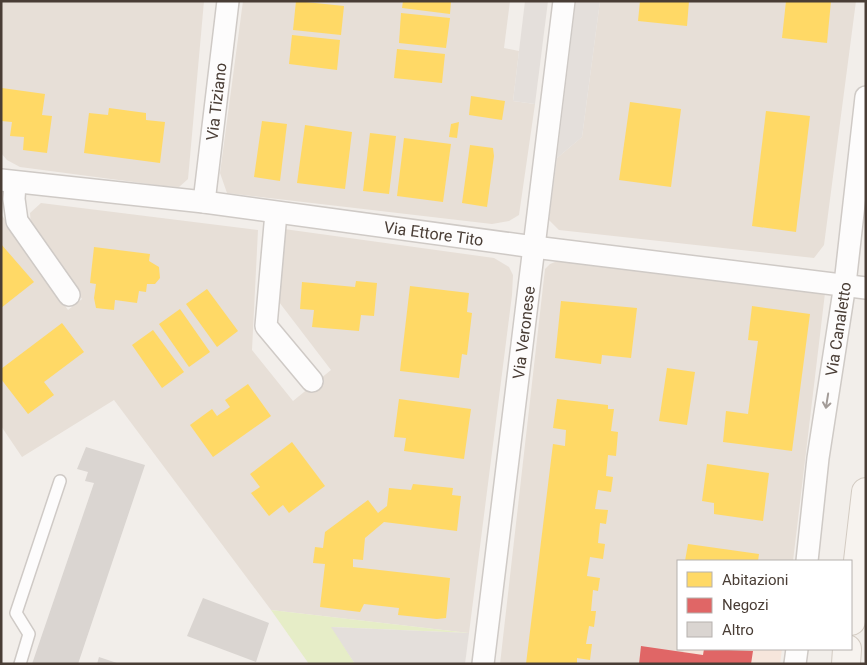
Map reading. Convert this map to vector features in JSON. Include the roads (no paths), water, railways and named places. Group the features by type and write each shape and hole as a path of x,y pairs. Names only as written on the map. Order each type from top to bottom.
{"main road":[{"path":"852,612 866,492"},
{"path":"846,664 848,650"}],"street":[{"name":"Via Tiziano","path":"204,202 228,1"},
{"name":"Via Veronese","path":"483,664 564,1"},
{"name":"Via Canaletto","path":"807,560 818,458 845,284 866,97"},
{"name":"Via Ettore Tito","path":"8,182 204,202 534,247 866,288"},
{"path":"8,182 14,199 17,220 69,295"},
{"path":"276,213 266,326 312,381"},
{"path":"795,664 797,650"}],"lane":[{"path":"20,664 29,634 16,613 60,481"}]}
